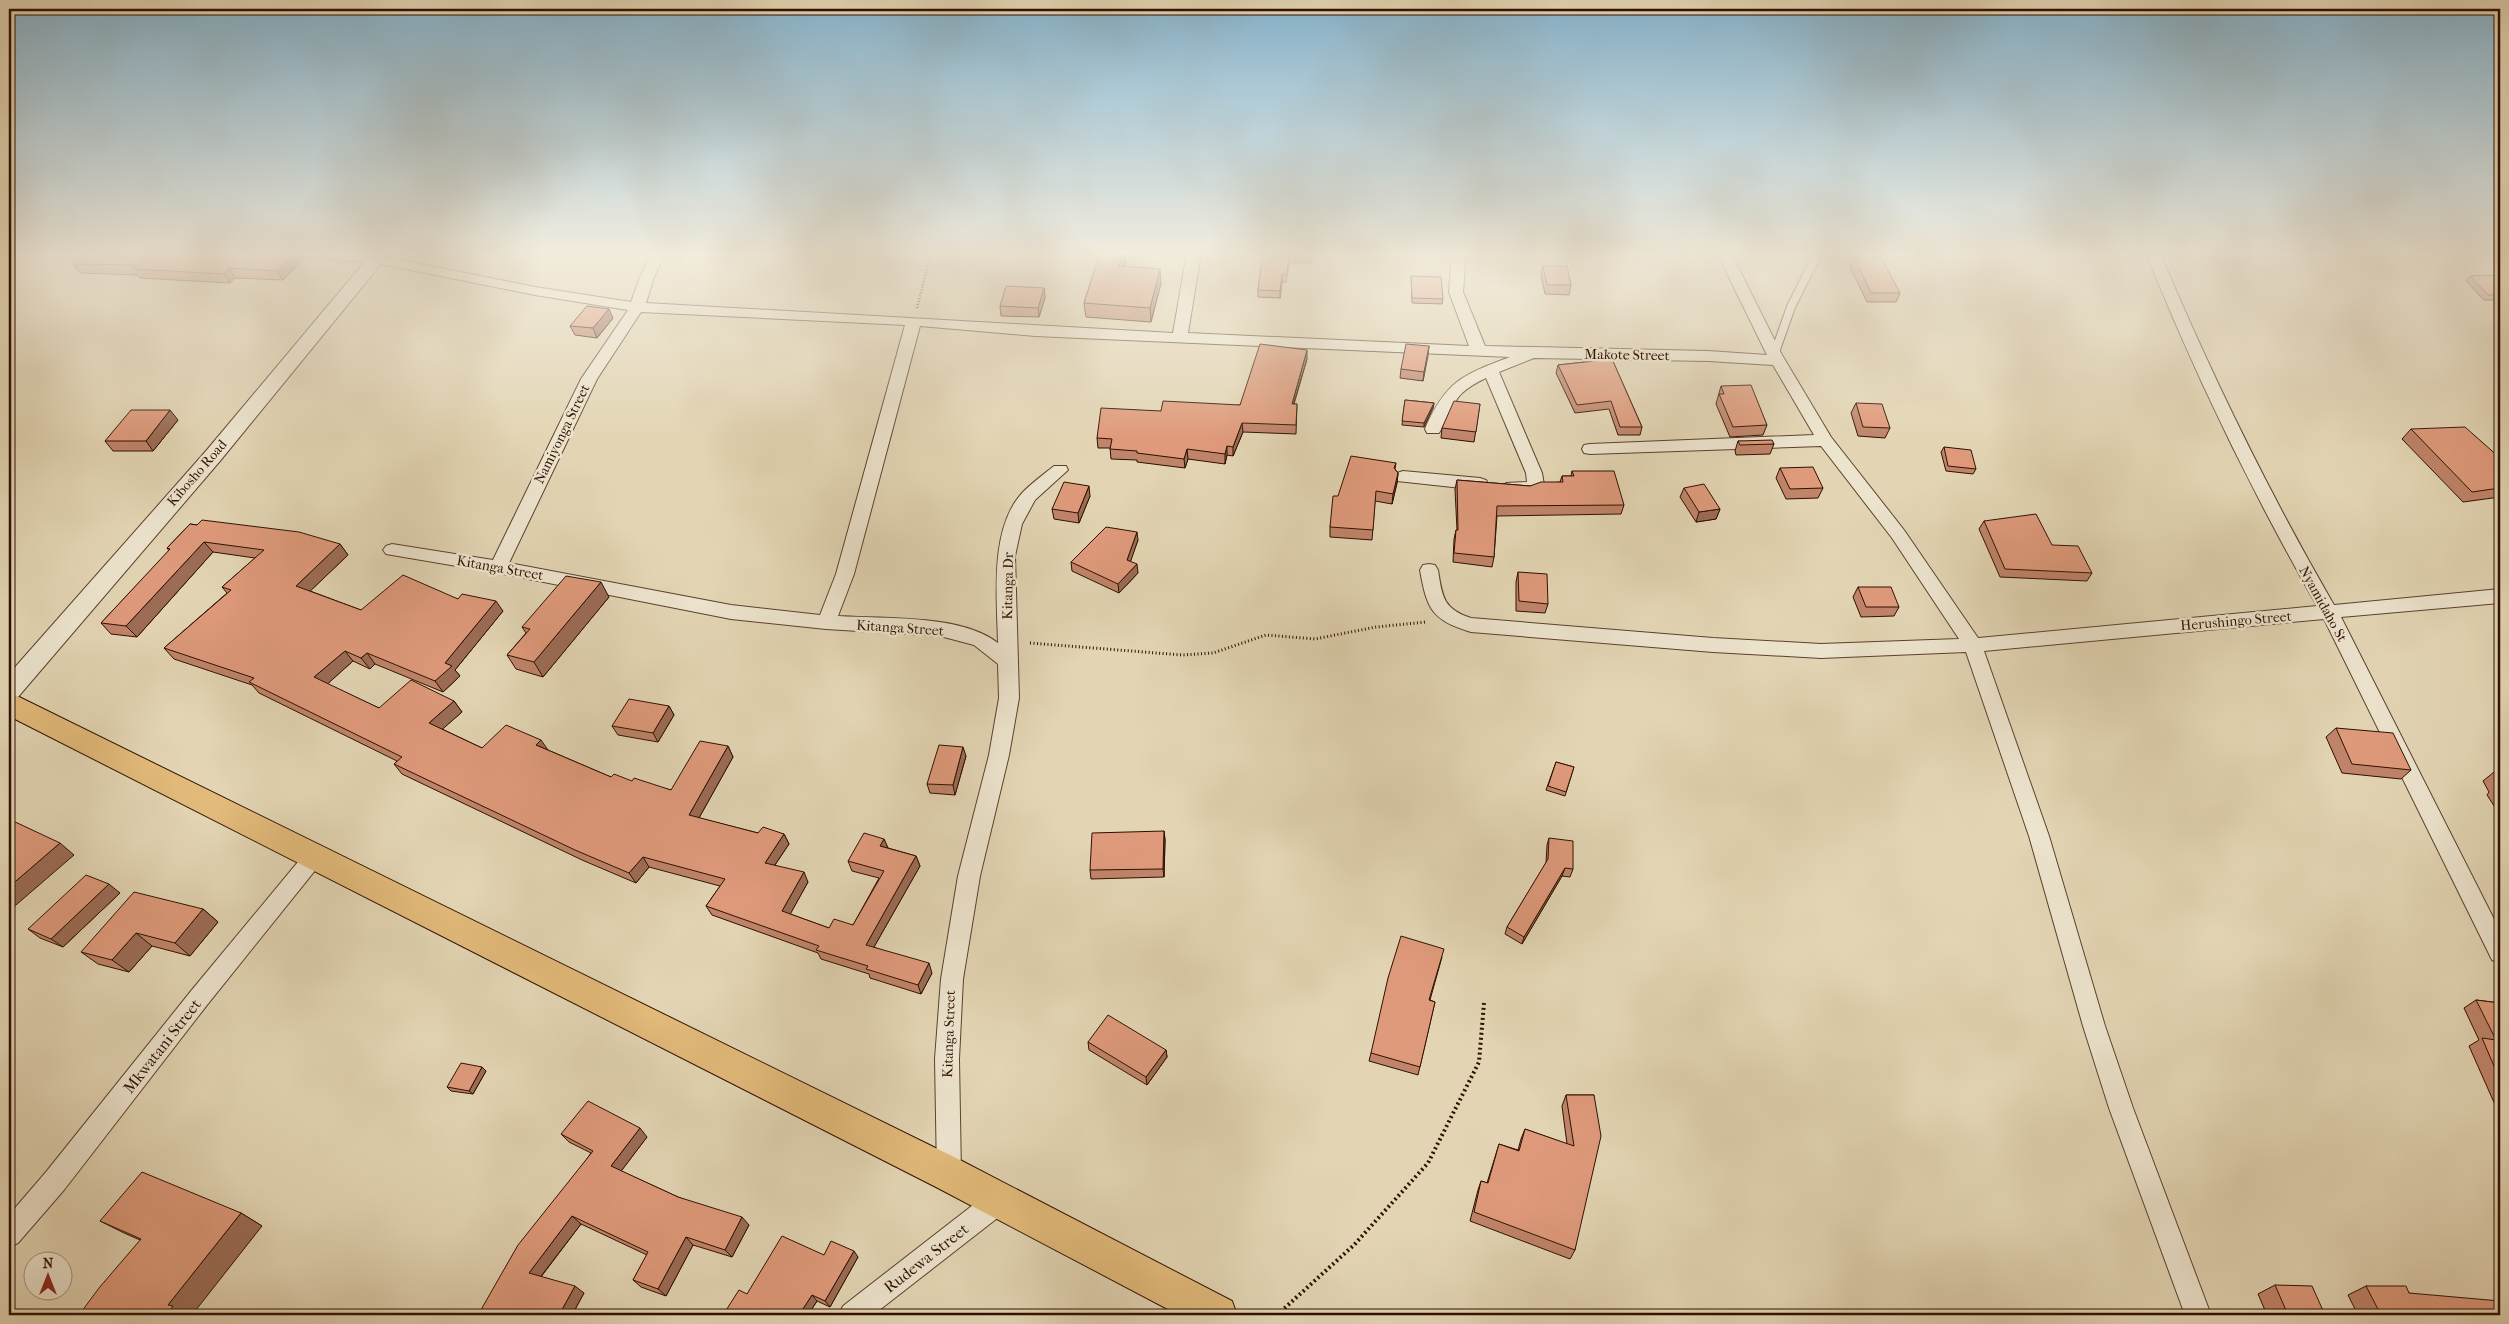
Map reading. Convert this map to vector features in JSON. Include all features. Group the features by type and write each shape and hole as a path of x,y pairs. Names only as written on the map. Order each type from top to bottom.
{"highway":[{"path":"9,703 314,858 949,1174 1218,1315"}],"street":[{"name":"Kibosho Road","path":"9,690 213,456 330,315"},
{"name":"Namiyonga Street","path":"498,566 589,379 631,315"},
{"name":"Makote Street","path":"799,315 1035,330 1479,351 1777,358"},
{"path":"1180,337 1184,315"},
{"path":"1465,315 1479,351"},
{"path":"1755,315 1777,358 1825,440 1898,534 1941,595 1972,645 2039,836 2094,1026 2121,1108 2198,1315"},
{"name":"Nyamidaho St","path":"2178,315 2228,423 2293,549 2330,613 2500,952"},
{"path":"826,622 845,574 914,321"},
{"path":"1433,429 1449,397 1458,388 1536,352"},
{"path":"1403,477 1528,488 1536,485 1534,473 1492,371"},
{"path":"1590,449 1825,440"},
{"name":"Kitanga Dr","path":"1007,661 1006,556 1013,524 1029,496 1060,470"},
{"name":"Kitanga Street","path":"392,550 498,566 731,612 826,622 940,629 980,639 1007,661 1009,698 999,755 969,876 952,979 947,1059 949,1174"},
{"path":"1429,570 1438,608 1452,620"},
{"name":"Herushingo Street","path":"1452,620 1471,625 1535,631 1614,635 1713,645 1821,651 1972,645 2500,596"},
{"name":"Mkwatani Street","path":"9,1234 55,1181 199,998 314,858"},
{"name":"Rudewa Street","path":"852,1315 1000,1200"}],"lane":[{"path":"1777,358 1789,315"}],"path":[{"path":"914,321 915,315"},
{"path":"1007,642 1189,655 1213,653 1266,635 1315,639 1376,627 1452,620"},
{"path":"1276,1315 1354,1245 1428,1163 1479,1062 1484,1003"}],"building":[{"path":"580,315 604,315 593,328 570,326"},
{"path":"1260,344 1307,350 1292,404 1297,404 1296,425 1242,423 1233,447 1227,446 1225,454 1187,449 1184,459 1137,453 1137,451 1110,449 1112,439 1097,438 1101,408 1161,411 1163,401 1240,405"},
{"path":"1406,344 1429,346 1424,372 1401,369"},
{"path":"1612,359 1642,427 1620,427 1611,401 1577,405 1558,365"},
{"path":"1751,385 1767,425 1733,427 1719,394 1724,394 1721,386"},
{"path":"1405,400 1434,403 1424,423 1402,421"},
{"path":"1454,401 1480,404 1476,432 1442,428"},
{"path":"1856,403 1882,404 1890,428 1863,427"},
{"path":"131,410 170,410 146,441 105,441"},
{"path":"2465,427 2500,458 2500,488 2472,492 2411,429"},
{"path":"1772,440 1774,444 1740,445 1738,441"},
{"path":"1944,447 1971,450 1976,469 1948,466"},
{"path":"1351,456 1396,463 1394,468 1398,473 1393,494 1376,491 1373,530 1330,527 1333,496 1338,496"},
{"path":"1813,467 1823,488 1790,489 1780,468"},
{"path":"1572,471 1614,471 1624,505 1497,506 1494,557 1454,553 1456,530 1458,530 1457,480 1530,486 1541,482 1563,482 1562,476 1574,476"},
{"path":"1064,482 1089,486 1078,513 1052,509"},
{"path":"1704,484 1720,509 1699,512 1684,488"},
{"path":"2036,514 2052,545 2078,546 2092,573 2005,569 1984,521"},
{"path":"202,520 299,532 340,544 296,586 361,610 403,575 458,599 462,594 496,601 445,663 452,666 435,681 367,653 361,658 345,651 314,677 379,708 411,680 454,701 429,723 482,748 506,725 541,740 536,745 611,777 614,774 632,781 634,778 671,790 700,741 728,746 689,815 758,833 763,827 784,834 765,863 804,872 782,911 829,928 834,919 853,925 884,871 848,861 864,833 884,839 880,846 916,856 866,945 929,963 918,985 866,969 868,966 816,950 819,946 706,906 725,879 643,857 629,873 575,850 394,764 402,757 249,682 254,678 164,648 231,590 222,587 264,550 204,542 126,626 101,623 170,549 167,548 190,524 197,525"},
{"path":"1106,527 1137,532 1127,560 1137,564 1118,584 1071,562"},
{"path":"1518,572 1547,574 1548,604 1519,601"},
{"path":"566,576 601,582 534,662 507,655 530,629 522,627"},
{"path":"1858,587 1891,587 1899,607 1866,607"},
{"path":"629,699 669,706 653,733 612,726"},
{"path":"2336,728 2393,733 2411,770 2352,764"},
{"path":"939,745 963,747 953,785 927,784"},
{"path":"1556,762 1574,767 1566,792 1548,786"},
{"path":"2494,772 2500,772 2500,782"},
{"path":"11,820 60,843 9,887 9,821"},
{"path":"1164,831 1163,869 1090,870 1092,833"},
{"path":"1549,838 1573,841 1573,869 1565,868 1524,937 1507,927 1548,859"},
{"path":"86,875 109,884 51,939 28,929"},
{"path":"134,892 203,909 175,943 136,933 112,960 81,952"},
{"path":"1401,936 1444,949 1429,1000 1435,1002 1420,1067 1371,1053 1388,978"},
{"path":"2476,1000 2500,1003 2500,1080 2482,1038 2496,1040"},
{"path":"1108,1015 1166,1050 1146,1077 1088,1042"},
{"path":"461,1063 482,1067 469,1091 447,1087"},
{"path":"1566,1095 1594,1095 1601,1136 1575,1250 1474,1212 1481,1181 1488,1183 1499,1144 1519,1151 1525,1129 1574,1146"},
{"path":"588,1101 640,1128 611,1166 678,1197 742,1217 725,1250 686,1237 658,1289 633,1280 648,1252 572,1216 529,1273 575,1286 559,1315 478,1315 518,1245 593,1151 561,1134"},
{"path":"142,1172 241,1213 168,1305 173,1306 167,1315 79,1315 99,1288 141,1239 100,1221"},
{"path":"782,1236 824,1255 831,1241 854,1251 825,1301 812,1295 799,1315 723,1315 739,1290 747,1294"},
{"path":"2275,1285 2312,1286 2325,1315 2288,1315"},
{"path":"2366,1286 2406,1286 2409,1293 2500,1301 2500,1315 2381,1315"}]}
